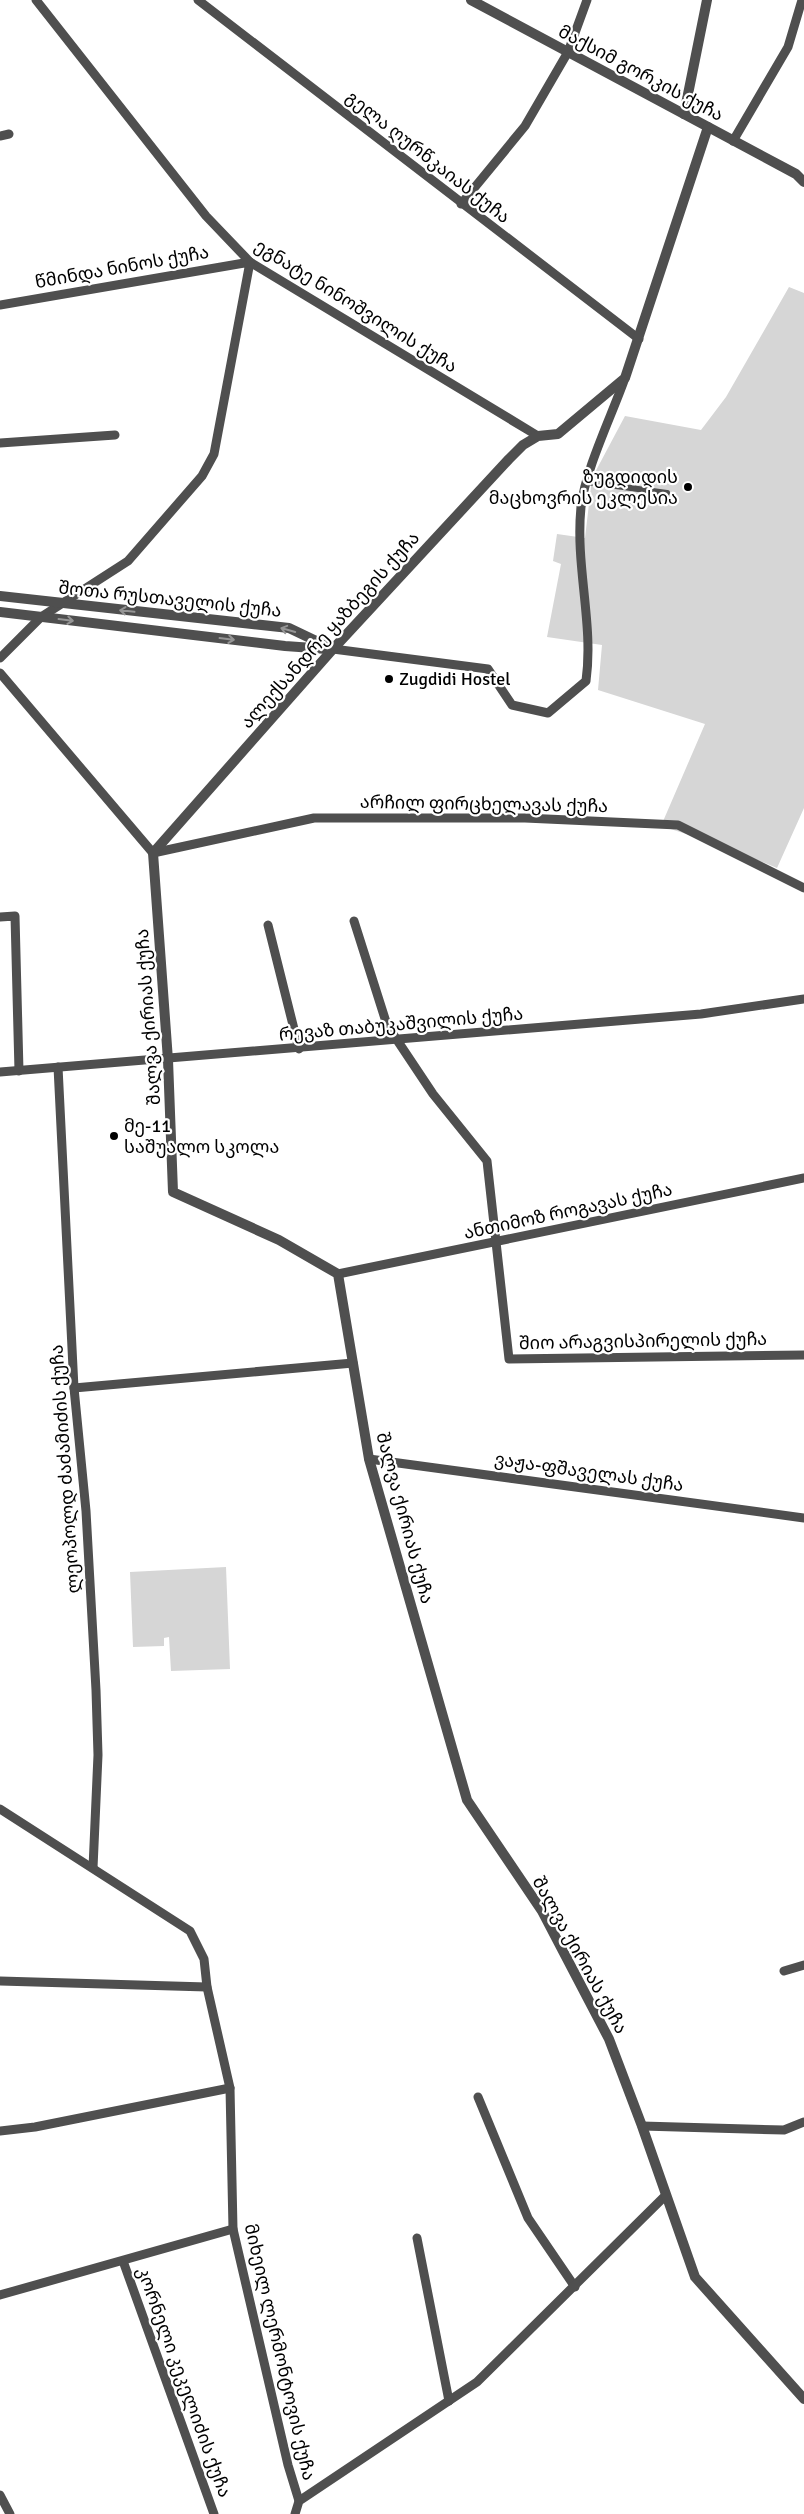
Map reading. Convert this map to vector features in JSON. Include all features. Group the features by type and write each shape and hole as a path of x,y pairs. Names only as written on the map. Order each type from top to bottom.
{"street":[{"name":"ეგნატე ნინოშვილის ქუჩა","path":"36,0 200,209 250,262 538,436"},
{"name":"გელა ღურწკაიას ქუჩა","path":"198,0 639,339"},
{"name":"მაქსიმ გორკის ქუჩა","path":"471,0 802,177"},
{"path":"461,204 525,126 568,52 587,0"},
{"path":"684,114 707,0"},
{"path":"733,141 788,47 802,0"},
{"path":"667,493 587,482 639,339 708,127"},
{"name":"წმინდა ნინოს ქუჩა","path":"0,305 250,262"},
{"path":"0,658 41,617 128,561 168,518 206,468 214,454 250,262"},
{"path":"538,436 558,434 625,378"},
{"path":"0,443 115,435"},
{"name":"ალექსანდრე ყაზბეგის ქუჩა","path":"153,853 333,649 509,459 523,445 538,436"},
{"name":"შოთა რუსთაველის ქუჩა","path":"0,612 285,646 333,649 488,669 512,705 548,713 586,681 589,642 582,582 581,507 587,482"},
{"name":"შოთა რუსთაველის ქუჩა","path":"0,596 289,628 333,649"},
{"path":"0,673 153,853"},
{"name":"არჩილ ფირცხელავას ქუჩა","path":"153,853 314,818 525,818 678,825 804,888"},
{"name":"შალვა ქირიას ქუჩა","path":"153,853 168,1060 173,1192 279,1240 338,1274 369,1459 467,1800 542,1911 609,2039 695,2277 804,2399"},
{"path":"0,917 14,916 19,1071"},
{"path":"354,921 388,1025 433,1094 486,1161 497,1243"},
{"path":"268,925 299,1049"},
{"name":"რევაზ თაბუკაშვილის ქუჩა","path":"0,1072 168,1060 701,1014 804,999"},
{"name":"ლეოპოლდ ძაძამიძის ქუჩა","path":"58,1067 74,1388 86,1511 96,1699 98,1755 93,1868"},
{"name":"ანთიმოზ როგავას ქუჩა","path":"338,1274 497,1243 804,1178"},
{"name":"შიო არაგვისპირელის ქუჩა","path":"497,1243 509,1359 804,1355"},
{"path":"74,1388 353,1363"},
{"name":"ვაჟა-ფშაველას ქუჩა","path":"369,1459 804,1518"},
{"name":"მიხეილ ლერმონტოვის ქუჩა","path":"0,1809 190,1931 204,1959 207,1987 230,2088 233,2229 288,2465 299,2501"},
{"path":"784,1971 804,1965"},
{"path":"0,1981 207,1987"},
{"path":"0,2131 35,2127 230,2088"},
{"path":"478,2097 528,2218 575,2287"},
{"path":"642,2126 784,2130 804,2122"},
{"path":"296,2514 299,2501 477,2382 665,2196"},
{"path":"0,2295 233,2229"},
{"path":"417,2238 449,2401"},
{"name":"კორნელი კეკელიძის ქუჩა","path":"123,2261 214,2514"},
{"path":"0,2495 10,2514"}],"shaded area":[{"path":"789,287 804,293 804,808 777,868 721,845 661,826 705,724 598,690 602,645 547,637 561,564 553,561 557,534 585,538 592,478 625,416 701,430 726,397"},
{"path":"226,1567 230,1669 171,1671 169,1637 164,1638 164,1646 133,1647 130,1572"}],"place":[{"name":"ზუგდიდის მაცხოვრის ეკლესია","path":"688,487"},
{"name":"Zugdidi Hostel","path":"389,679"},
{"name":"მე-11 საშუალო სკოლა","path":"114,1136"}]}
